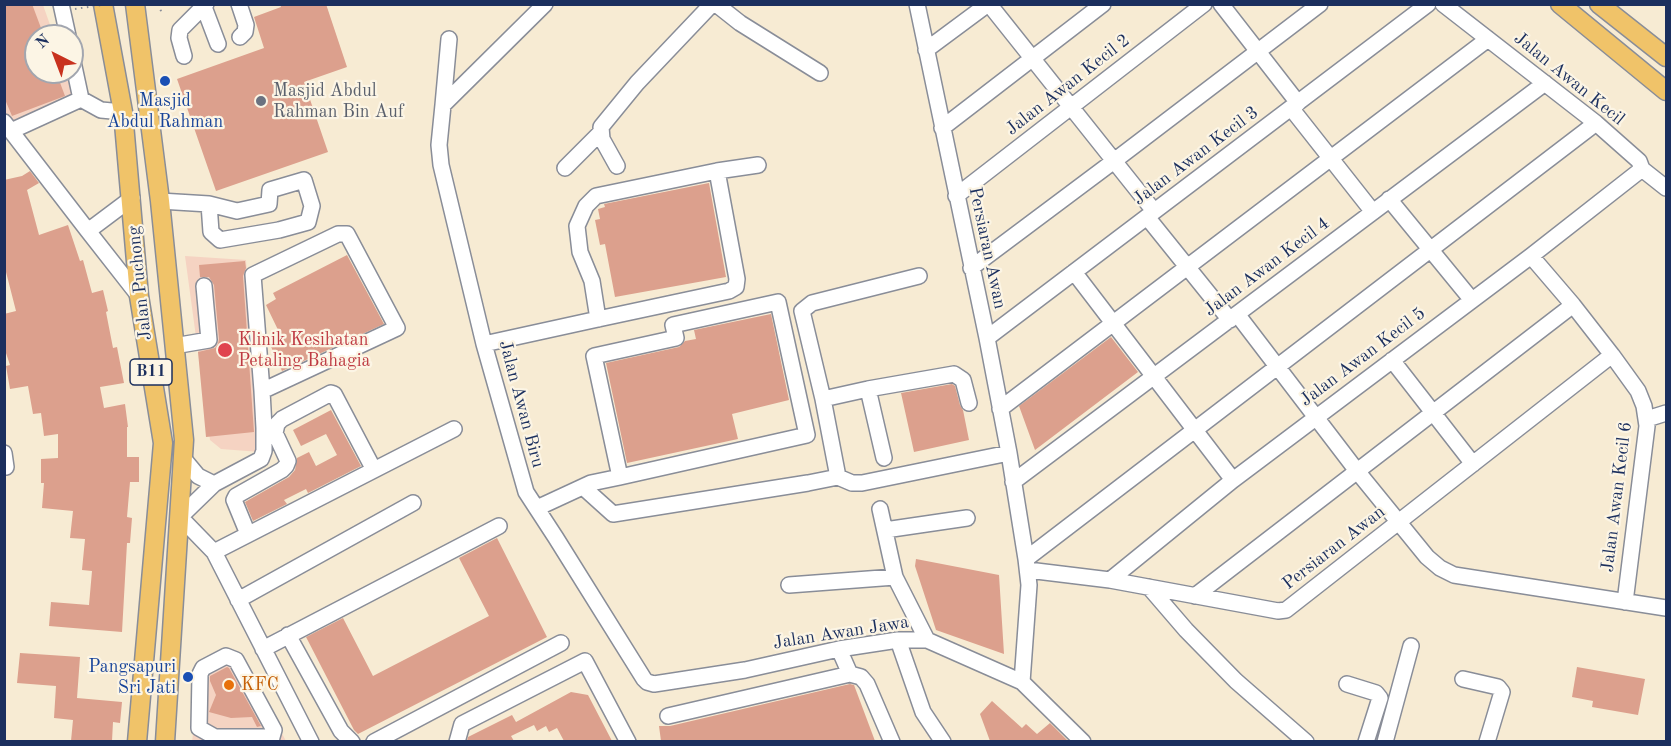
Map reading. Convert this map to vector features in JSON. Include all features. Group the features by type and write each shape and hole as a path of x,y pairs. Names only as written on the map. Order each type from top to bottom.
{"main road":[{"name":"Jalan Puchong","path":"103,4 123,112 139,296 162,443 136,741"},
{"name":"Jalan Puchong","path":"135,4 160,201 184,440 165,741"},
{"path":"1560,4 1666,91"},
{"path":"1599,4 1666,57"}],"street":[{"path":"239,4 246,25 245,32 240,37"},
{"path":"443,105 545,4"},
{"path":"617,166 602,139 601,127 637,83 714,4 819,73"},
{"name":"Persiaran Awan","path":"917,4 987,338 1027,565 1029,585 1022,682"},
{"path":"926,50 988,4 1114,161 1188,267 1278,366 1357,471 1427,557 1440,568 1454,575 1666,608"},
{"path":"942,128 1103,4"},
{"name":"Jalan Awan Kecil 2","path":"956,196 1204,4"},
{"path":"1221,4 1258,52 1331,159 1373,212"},
{"path":"971,268 1320,4"},
{"name":"Jalan Awan Kecil 3","path":"987,338 1428,4"},
{"name":"Jalan Awan Kecil","path":"1443,4 1596,123 1639,161 1642,169 1666,188"},
{"path":"184,56 179,38 180,30 205,6 218,44"},
{"path":"68,7 68,24"},
{"name":"Jalan Awan Biru","path":"449,39 439,145 441,165 484,344 525,490 647,682"},
{"path":"1000,409 1488,39"},
{"name":"Jalan Awan Kecil 4","path":"1013,482 1545,82"},
{"path":"78,84 81,99 101,110 123,112"},
{"path":"81,99 8,126 139,296"},
{"path":"1027,565 1194,430 1596,123"},
{"path":"565,168 600,133"},
{"path":"598,319 592,281 580,252 577,226 586,206 596,196 717,171 758,165"},
{"name":"Jalan Awan Kecil 5","path":"1110,580 1233,480 1531,256 1642,169"},
{"path":"484,344 729,291 736,287 737,279 717,171"},
{"path":"209,204 211,232 220,240 279,230 308,222 312,206 304,180 270,190 269,204 279,230"},
{"path":"88,231 132,198"},
{"path":"1389,200 1471,299"},
{"path":"160,201 209,204 237,211 269,204"},
{"path":"262,392 397,328 347,234 338,234 254,275 264,452 261,459 214,484 180,517 214,552 311,741"},
{"name":"Jalan Awan Kecil 6","path":"1531,256 1612,355 1638,391 1644,406 1647,426 1624,602"},
{"path":"1074,272 1233,480"},
{"path":"838,477 823,399 802,311 812,303 919,276"},
{"path":"174,346 209,340 204,286"},
{"path":"537,508 591,483 620,477 807,435 778,302 673,325 676,338 594,356 620,477"},
{"path":"1195,596 1573,306"},
{"name":"Persiaran Awan","path":"1027,565 1284,611 1612,355"},
{"path":"1392,360 1473,464"},
{"path":"823,399 954,375 963,380 969,403"},
{"path":"868,389 884,459"},
{"path":"248,534 234,500 236,495 282,471 286,466 288,461 274,433 277,424 282,418 331,393 334,394 374,470"},
{"path":"1647,419 1666,412"},
{"path":"214,552 454,429"},
{"path":"583,487 613,514 838,477 852,483 862,483 1009,453"},
{"path":"183,458 198,476 214,484"},
{"path":"238,600 413,503"},
{"path":"880,509 895,577 927,640"},
{"path":"885,530 967,518"},
{"path":"263,649 499,526"},
{"path":"789,585 895,577"},
{"path":"1149,586 1186,630 1236,681 1303,741"},
{"path":"288,635 341,731 352,741"},
{"path":"898,640 924,712 943,741"},
{"name":"Jalan Awan Jawa","path":"647,682 654,684 745,670 839,649 898,640 927,640 1022,682 1083,741"},
{"path":"374,741 561,643"},
{"path":"1385,741 1411,645"},
{"path":"839,649 850,674"},
{"path":"226,656 236,660 274,730 271,739 215,739 199,728 200,674 203,668 226,656"},
{"path":"457,741 462,724 585,661 628,741"},
{"path":"668,716 850,674 861,677 867,684 892,741"},
{"path":"1463,679 1498,687 1502,692 1487,741"},
{"path":"1347,684 1376,693 1380,698 1366,741"}],"path":[{"path":"68,7 108,4"},
{"path":"159,4 162,15"}],"shaded area":[{"path":"5,5 43,5 50,24 24,24 24,84 71,84 75,96 13,125 5,113"},
{"name":"Klinik Kesihatan Petaling Bahagia","path":"185,256 246,260 260,452 221,449 210,440"},
{"path":"241,658 286,741 192,742 201,664"}],"building":[{"path":"4,4 32,4 40,24 24,24 24,84 60,84 65,96 12,116 4,97"},
{"path":"280,4 326,4 347,67 304,82 328,152 216,191 177,79 264,48 254,17 281,7"},
{"path":"30,171 39,183 27,190 39,235 68,225 80,261 83,260 92,293 103,290 113,348 117,347 124,383 100,387 104,408 125,404 128,427 127,457 139,457 139,482 130,482 127,517 132,518 130,543 127,543 122,632 49,626 51,602 89,605 92,571 82,570 85,539 70,538 73,511 42,508 44,483 41,483 41,459 58,458 58,434 44,436 41,413 33,414 28,386 10,389 6,366 10,365 4,347 4,314 16,311 6,272 4,273 4,180 22,176"},
{"path":"709,183 726,277 615,297 605,244 600,245 595,220 600,219 598,209 605,207 604,204"},
{"path":"347,255 384,324 282,371 268,340 280,334 266,305 276,299 273,293"},
{"name":"Klinik Kesihatan Petaling Bahagia","path":"245,261 246,268 243,276 254,432 206,437 198,352 215,348 219,339 214,285 209,277 200,277 199,265"},
{"path":"771,314 789,400 732,414 738,439 627,463 606,363 679,347 685,341 696,339 694,330"},
{"path":"1111,337 1138,372 1035,450 1019,406"},
{"path":"952,384 955,386 963,410 969,440 914,452 901,393"},
{"path":"331,410 361,466 308,493 306,489 284,500 287,504 253,521 245,502 289,477 295,470 297,458 309,452 316,466 337,455 326,434 301,446 293,430"},
{"path":"497,538 547,637 358,734 306,637 343,618 373,676 489,616 459,558"},
{"path":"916,559 999,575 1004,654 936,630 915,566"},
{"path":"20,653 80,657 77,698 122,702 120,723 113,722 112,741 71,741 73,720 54,718 56,686 17,683"},
{"name":"KFC","path":"227,667 261,726 257,727 252,717 231,718 209,712 216,695 210,676"},
{"path":"1577,667 1645,679 1638,715 1592,707 1593,701 1572,697"},
{"path":"850,684 854,685 875,741 661,741 659,726 670,726"},
{"path":"571,692 588,695 612,741 564,741 557,728 549,732 546,726 537,731 534,725 511,736 514,741 467,741 468,737 512,715 516,722"},
{"path":"992,701 1022,728 1026,724 1037,734 1050,723 1068,741 990,741 980,714"}],"place":[{"name":"Masjid Abdul Rahman","path":"165,81"},
{"name":"Masjid Abdul Rahman Bin Auf","path":"261,101"},
{"name":"Klinik Kesihatan Petaling Bahagia","path":"225,350"},
{"name":"Pangsapuri Sri Jati","path":"188,677"},
{"name":"KFC","path":"229,685"}]}
